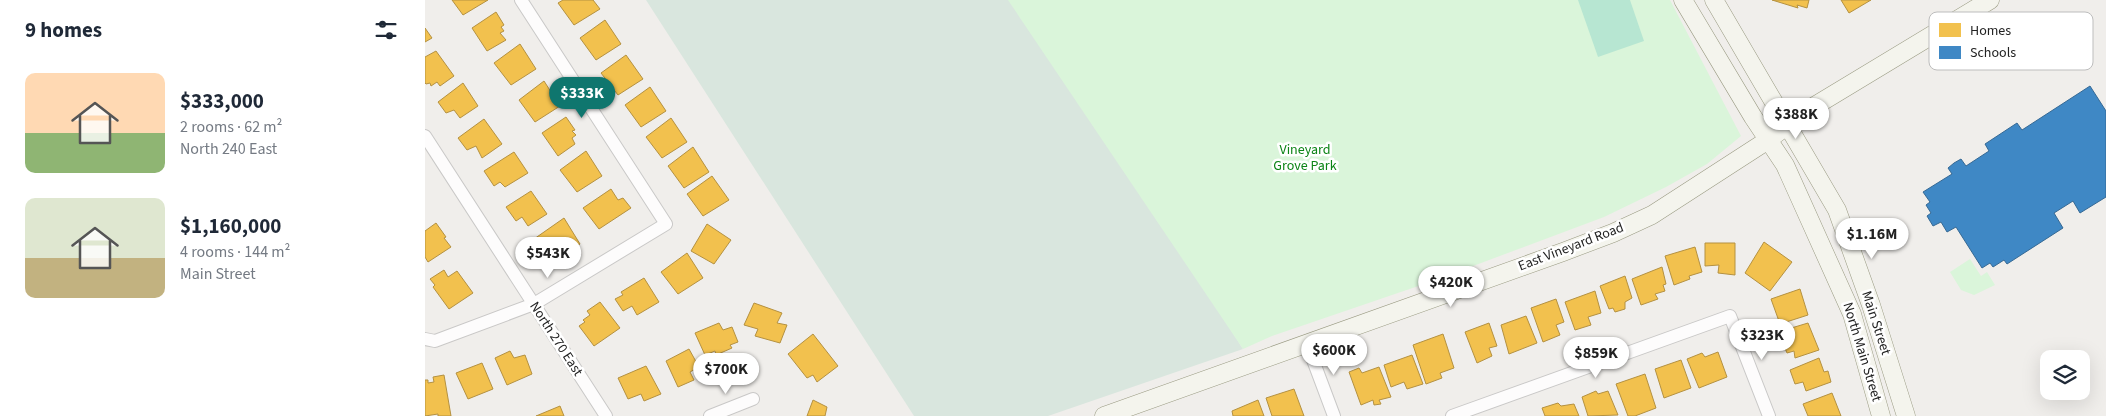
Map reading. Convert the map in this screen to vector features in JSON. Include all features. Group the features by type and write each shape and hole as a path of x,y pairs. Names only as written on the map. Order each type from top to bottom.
{"street":[{"path":"425,339 435,341 534,304 666,224 521,0"},
{"name":"North Main Street","path":"1683,0 1785,165 1852,314 1881,416"},
{"path":"1714,0 1788,126"},
{"name":"East Vineyard Road","path":"1970,12 1990,0"},
{"name":"East Vineyard Road","path":"1105,416 1613,233 1652,215 1769,140 1809,109 1929,37"},
{"name":"Main Street","path":"1788,126 1837,210 1871,306 1905,416"},
{"name":"North 270 East","path":"425,136 606,416"},
{"path":"1452,416 1468,414 1731,316 1769,416"},
{"path":"1309,343 1313,360 1334,416"},
{"path":"710,416 753,399"}],"shaded area":[{"path":"646,0 1022,0 1243,349 1048,416 914,416"}],"green space":[{"name":"Vineyard Grove Park","path":"1008,0 1670,0 1741,136 1707,164 1666,187 1604,217 1433,281 1272,336 1243,349"},
{"path":"1578,0 1630,0 1644,41 1598,57"},
{"path":"1970,259 1981,276 1987,272 1995,285 1974,295 1961,290 1950,272"}],"building: Homes":[{"path":"452,0 488,0 463,15"},
{"path":"563,0 593,0 600,9 574,25 558,3"},
{"path":"1772,0 1809,0 1807,8 1797,5 1798,8"},
{"path":"1841,0 1871,0 1849,13"},
{"path":"496,12 504,25 501,27 504,31 500,33 506,40 487,51 472,28"},
{"path":"605,20 621,44 596,60 580,38"},
{"path":"425,28 432,38 425,42"},
{"path":"520,44 536,69 511,85 494,63"},
{"path":"436,51 454,76 440,86 437,82 431,86 430,83 425,83 425,57"},
{"path":"626,55 643,79 618,95 601,73"},
{"path":"544,81 560,106 535,122 519,100"},
{"path":"463,83 478,106 460,118 454,110 446,113 438,102"},
{"path":"650,87 666,111 641,127 625,105"},
{"path":"566,117 575,130 572,131 576,135 572,138 575,144 558,156 542,133"},
{"path":"671,118 687,142 662,158 646,137"},
{"path":"484,119 502,144 482,158 476,146 467,150 458,138"},
{"path":"693,147 709,172 684,188 668,166"},
{"path":"586,151 602,176 577,192 560,170"},
{"path":"514,152 528,173 505,187 500,182 494,186 484,171"},
{"path":"712,176 729,200 703,216 687,194"},
{"path":"611,189 618,200 623,198 631,208 599,229 583,208"},
{"path":"531,191 547,214 528,226 522,217 516,221 506,207"},
{"path":"564,218 580,244 548,266 539,252 543,250 534,239"},
{"path":"436,223 451,247 428,262 425,257 425,231"},
{"path":"707,224 731,240 714,264 691,251"},
{"path":"1764,242 1792,262 1770,291 1745,273"},
{"path":"1705,243 1735,243 1735,275 1718,273 1719,265 1705,266"},
{"path":"1695,247 1702,272 1689,276 1690,279 1674,285 1665,256"},
{"path":"687,253 703,278 678,294 661,272"},
{"path":"1662,267 1666,284 1663,285 1665,291 1655,294 1658,299 1641,305 1632,279"},
{"path":"444,270 448,277 457,271 473,293 449,309 433,287 435,285 430,279"},
{"path":"1625,276 1632,298 1625,302 1625,309 1615,312 1613,308 1609,309 1600,286"},
{"path":"644,278 659,302 637,315 632,306 623,311 615,299 623,295 621,292"},
{"path":"1800,289 1808,315 1780,324 1771,299"},
{"path":"1595,291 1601,313 1588,317 1591,325 1575,330 1565,302"},
{"path":"1556,299 1564,322 1556,325 1560,335 1543,342 1531,308"},
{"path":"600,302 620,328 594,346 579,326 590,315 587,311"},
{"path":"754,303 782,313 777,323 787,325 780,343 755,336 758,329 744,325"},
{"path":"1526,316 1537,343 1509,354 1501,325"},
{"path":"719,323 723,330 732,327 738,342 730,345 732,348 716,355 715,351 705,355 695,333"},
{"path":"1489,323 1497,346 1489,348 1492,356 1477,363 1465,332"},
{"path":"1808,323 1819,350 1795,358 1794,351 1787,353 1778,332"},
{"path":"813,334 838,366 817,382 813,375 807,378 788,354"},
{"path":"1443,334 1454,368 1440,373 1442,378 1426,384 1413,345"},
{"path":"689,349 699,367 690,372 694,380 678,387 666,361"},
{"path":"510,351 514,358 525,355 532,374 507,385 495,358"},
{"path":"1718,352 1727,377 1699,388 1687,359 1702,353 1705,357"},
{"path":"1412,355 1423,384 1407,389 1404,382 1391,387 1384,365"},
{"path":"1819,358 1824,372 1828,371 1831,382 1806,391 1803,382 1795,384 1790,370"},
{"path":"1681,360 1691,388 1664,398 1655,369"},
{"path":"482,363 493,389 468,399 456,373"},
{"path":"646,366 661,394 644,401 641,394 628,399 618,378"},
{"path":"1379,367 1391,397 1379,400 1381,404 1374,405 1373,400 1361,405 1349,372 1359,368 1362,373"},
{"path":"1645,374 1656,408 1635,416 1628,416 1616,384"},
{"path":"444,375 451,416 438,416 438,414 425,416 425,380 428,380 428,383 434,382 433,377"},
{"path":"1294,389 1304,416 1272,416 1266,398"},
{"path":"1596,391 1598,394 1608,391 1618,415 1588,416 1582,397"},
{"path":"1832,393 1841,416 1808,416 1803,404"},
{"path":"813,400 827,407 825,416 807,416"},
{"path":"1258,400 1264,416 1233,416 1232,411"},
{"path":"1558,403 1561,406 1574,404 1579,416 1545,416 1542,408"},
{"path":"560,406 564,416 536,416"}],"building: Schools":[{"path":"2090,86 2106,111 2106,197 2080,213 2073,201 2054,213 2063,228 2007,264 2004,260 1993,267 1990,263 1982,268 1956,227 1947,232 1941,222 1933,226 1927,216 1931,213 1926,205 1930,202 1923,192 1952,174 1948,168 1954,163 1961,159 1966,166 1989,151 1985,144 2017,123 2022,130"}]}
